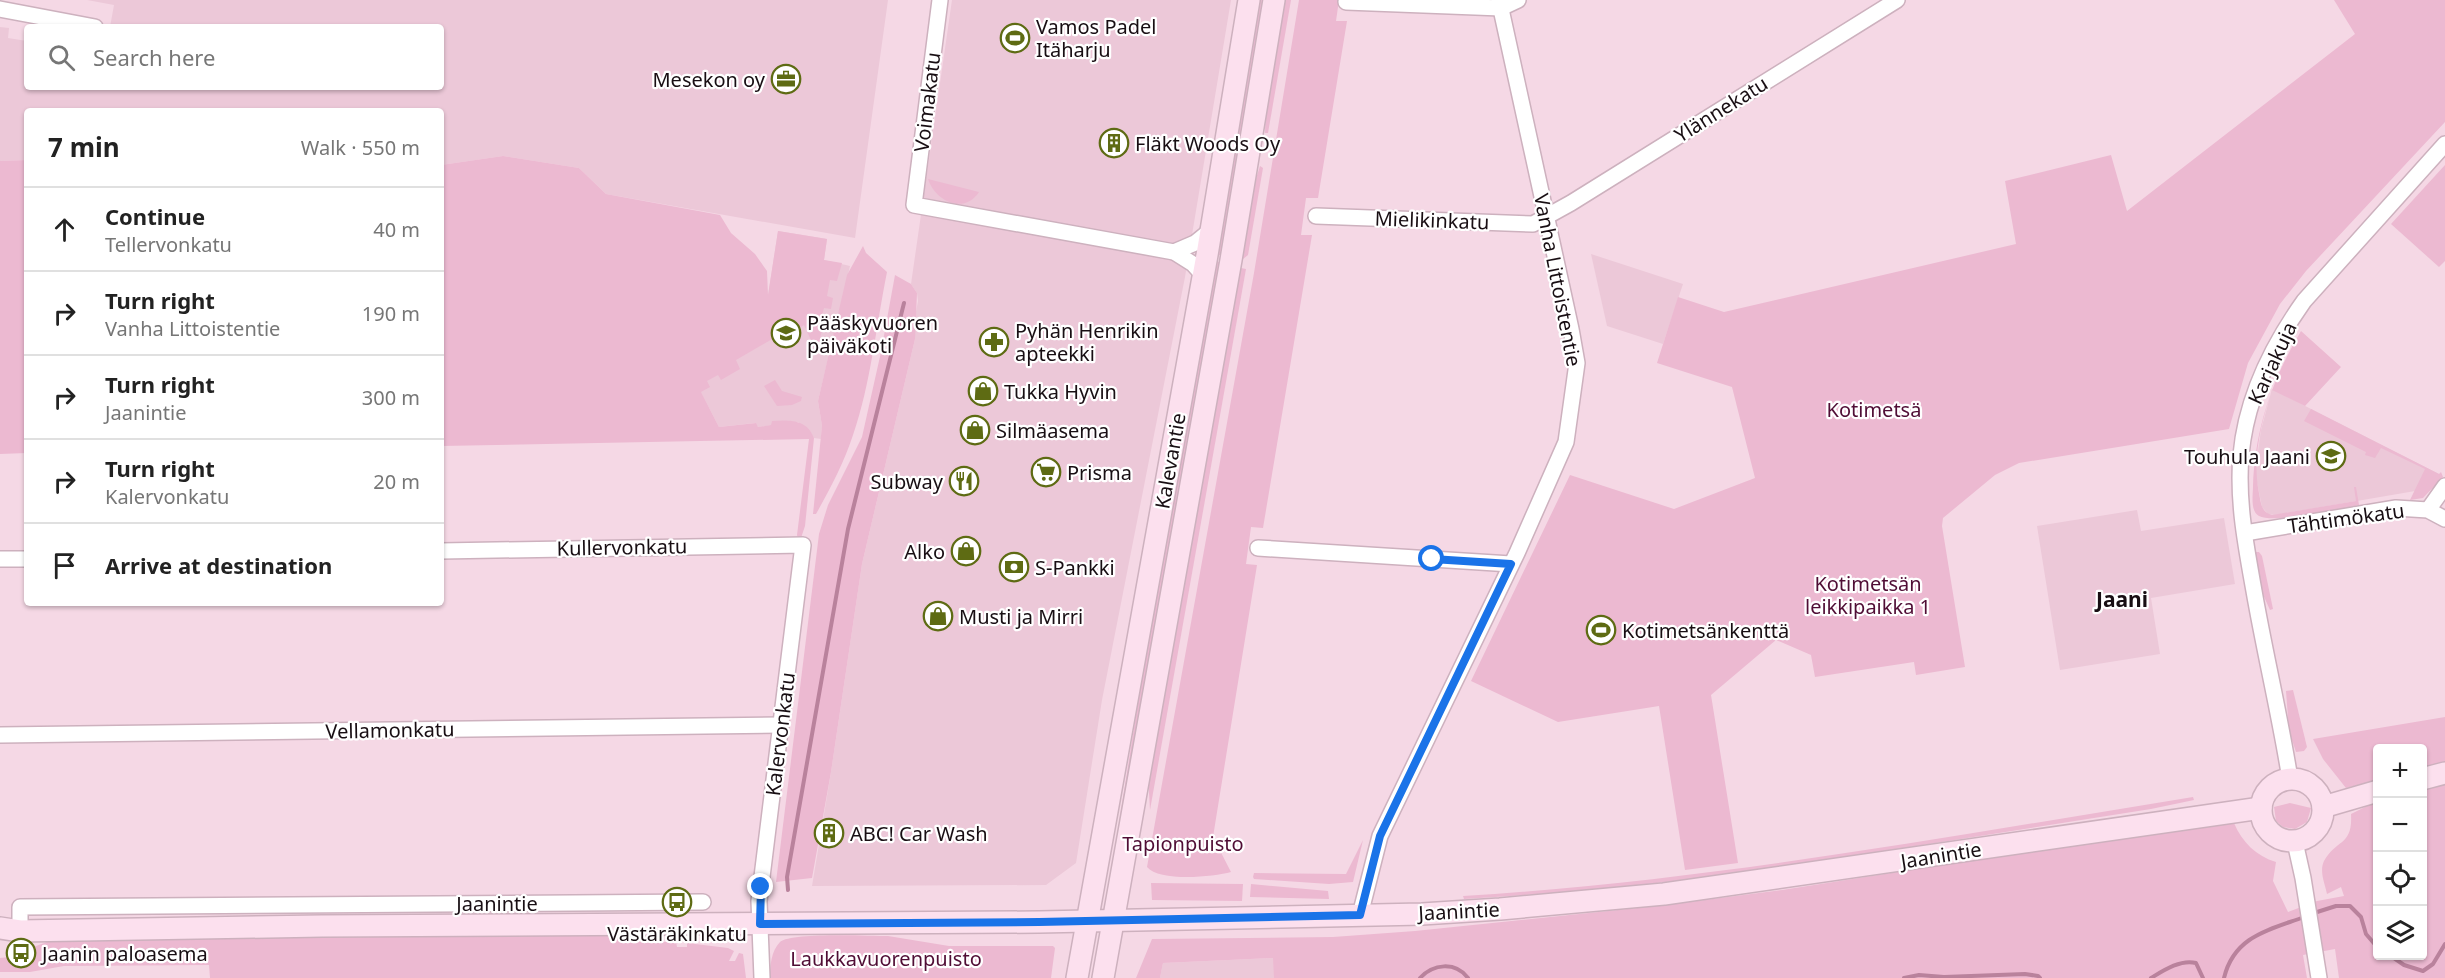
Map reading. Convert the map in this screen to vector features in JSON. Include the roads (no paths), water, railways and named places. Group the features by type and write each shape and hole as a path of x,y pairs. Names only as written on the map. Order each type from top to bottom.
{"main road":[{"name":"Kalevantie","path":"1077,978 1138,646 1249,0"},
{"name":"Kalevantie","path":"1102,978 1227,283 1274,0"},
{"path":"2427,778 2445,773"},
{"path":"2290,779 2302,780 2315,788 2323,807 2323,816 2316,831 2295,842 2280,839 2267,830 2261,808 2263,798 2271,787 2290,779"},
{"path":"2323,807 2373,792"},
{"name":"Jaanintie","path":"0,938 10,930 1086,921 1360,915 1500,909 1664,894 2261,808"}],"street":[{"name":"Voimakatu","path":"940,0 914,205 1174,252"},
{"path":"1346,2 1500,4 1518,0"},
{"name":"Ylännekatu","path":"1546,216 1897,0"},
{"name":"Vanha Littoistentie","path":"1360,915 1380,836 1511,564 1566,442 1576,386 1577,363 1500,4"},
{"path":"0,9 79,24"},
{"name":"Karjakuja","path":"2290,779 2241,510 2241,454 2246,425 2257,386 2286,325 2304,301 2445,144"},
{"name":"Mielikinkatu","path":"1316,216 1533,224 1546,216"},
{"path":"1174,252 1196,243 1211,230"},
{"path":"1174,252 1193,264 1203,275"},
{"path":"2428,510 2445,486"},
{"name":"Tähtimökatu","path":"2245,533 2396,508 2428,510 2445,519"},
{"name":"Kullervonkatu","path":"444,551 803,544"},
{"name":"Kalervonkatu","path":"760,924 759,902 803,544"},
{"path":"1258,548 1511,564"},
{"path":"0,559 24,559"},
{"name":"Vellamonkatu","path":"0,735 781,725"},
{"path":"2295,842 2319,978"},
{"path":"651,902 651,924"},
{"name":"Jaanintie","path":"10,930 20,907 703,902"},
{"path":"321,905 322,926"},
{"path":"760,924 762,978"}],"waterway":[{"path":"788,890 787,877 848,529 904,303"},
{"path":"2314,913 2336,906 2350,906 2361,917 2366,934 2373,942"},
{"path":"2224,978 2229,964 2244,944 2266,931 2304,917"},
{"path":"2397,960 2404,965 2423,971 2433,964 2445,944"},
{"path":"2151,978 2173,966 2190,962 2196,963 2203,978"},
{"path":"1420,978 1425,973 1444,966 1457,969 1468,978"},
{"path":"1904,978 1919,975 1944,977 2025,974 2040,978"}],"place":[{"name":"Vamos Padel Itäharju","path":"1015,38"},
{"name":"Mesekon oy","path":"786,79"},
{"name":"Fläkt Woods Oy","path":"1114,143"},
{"name":"Pääskyvuoren päiväkoti","path":"786,333"},
{"name":"Pyhän Henrikin apteekki","path":"994,342"},
{"name":"Tukka Hyvin","path":"983,391"},
{"name":"Silmäasema","path":"975,430"},
{"name":"Touhula Jaani","path":"2331,456"},
{"name":"Prisma","path":"1046,472"},
{"name":"Subway","path":"964,481"},
{"name":"Alko","path":"966,551"},
{"name":"S-Pankki","path":"1014,567"},
{"name":"Musti ja Mirri","path":"938,616"},
{"name":"Kotimetsänkenttä","path":"1601,630"},
{"name":"ABC! Car Wash","path":"829,833"},
{"name":"Västäräkinkatu","path":"677,902"},
{"name":"Jaanin paloasema","path":"21,953"}],"district":[{"name":"Jaani","path":"2122,599"}],"park label":[{"name":"Kotimetsä","path":"1874,409"},
{"name":"Kotimetsän leikkipaikka 1","path":"1868,594"},
{"name":"Tapionpuisto","path":"1183,843"},
{"name":"Laukkavuorenpuisto","path":"886,958"}]}
